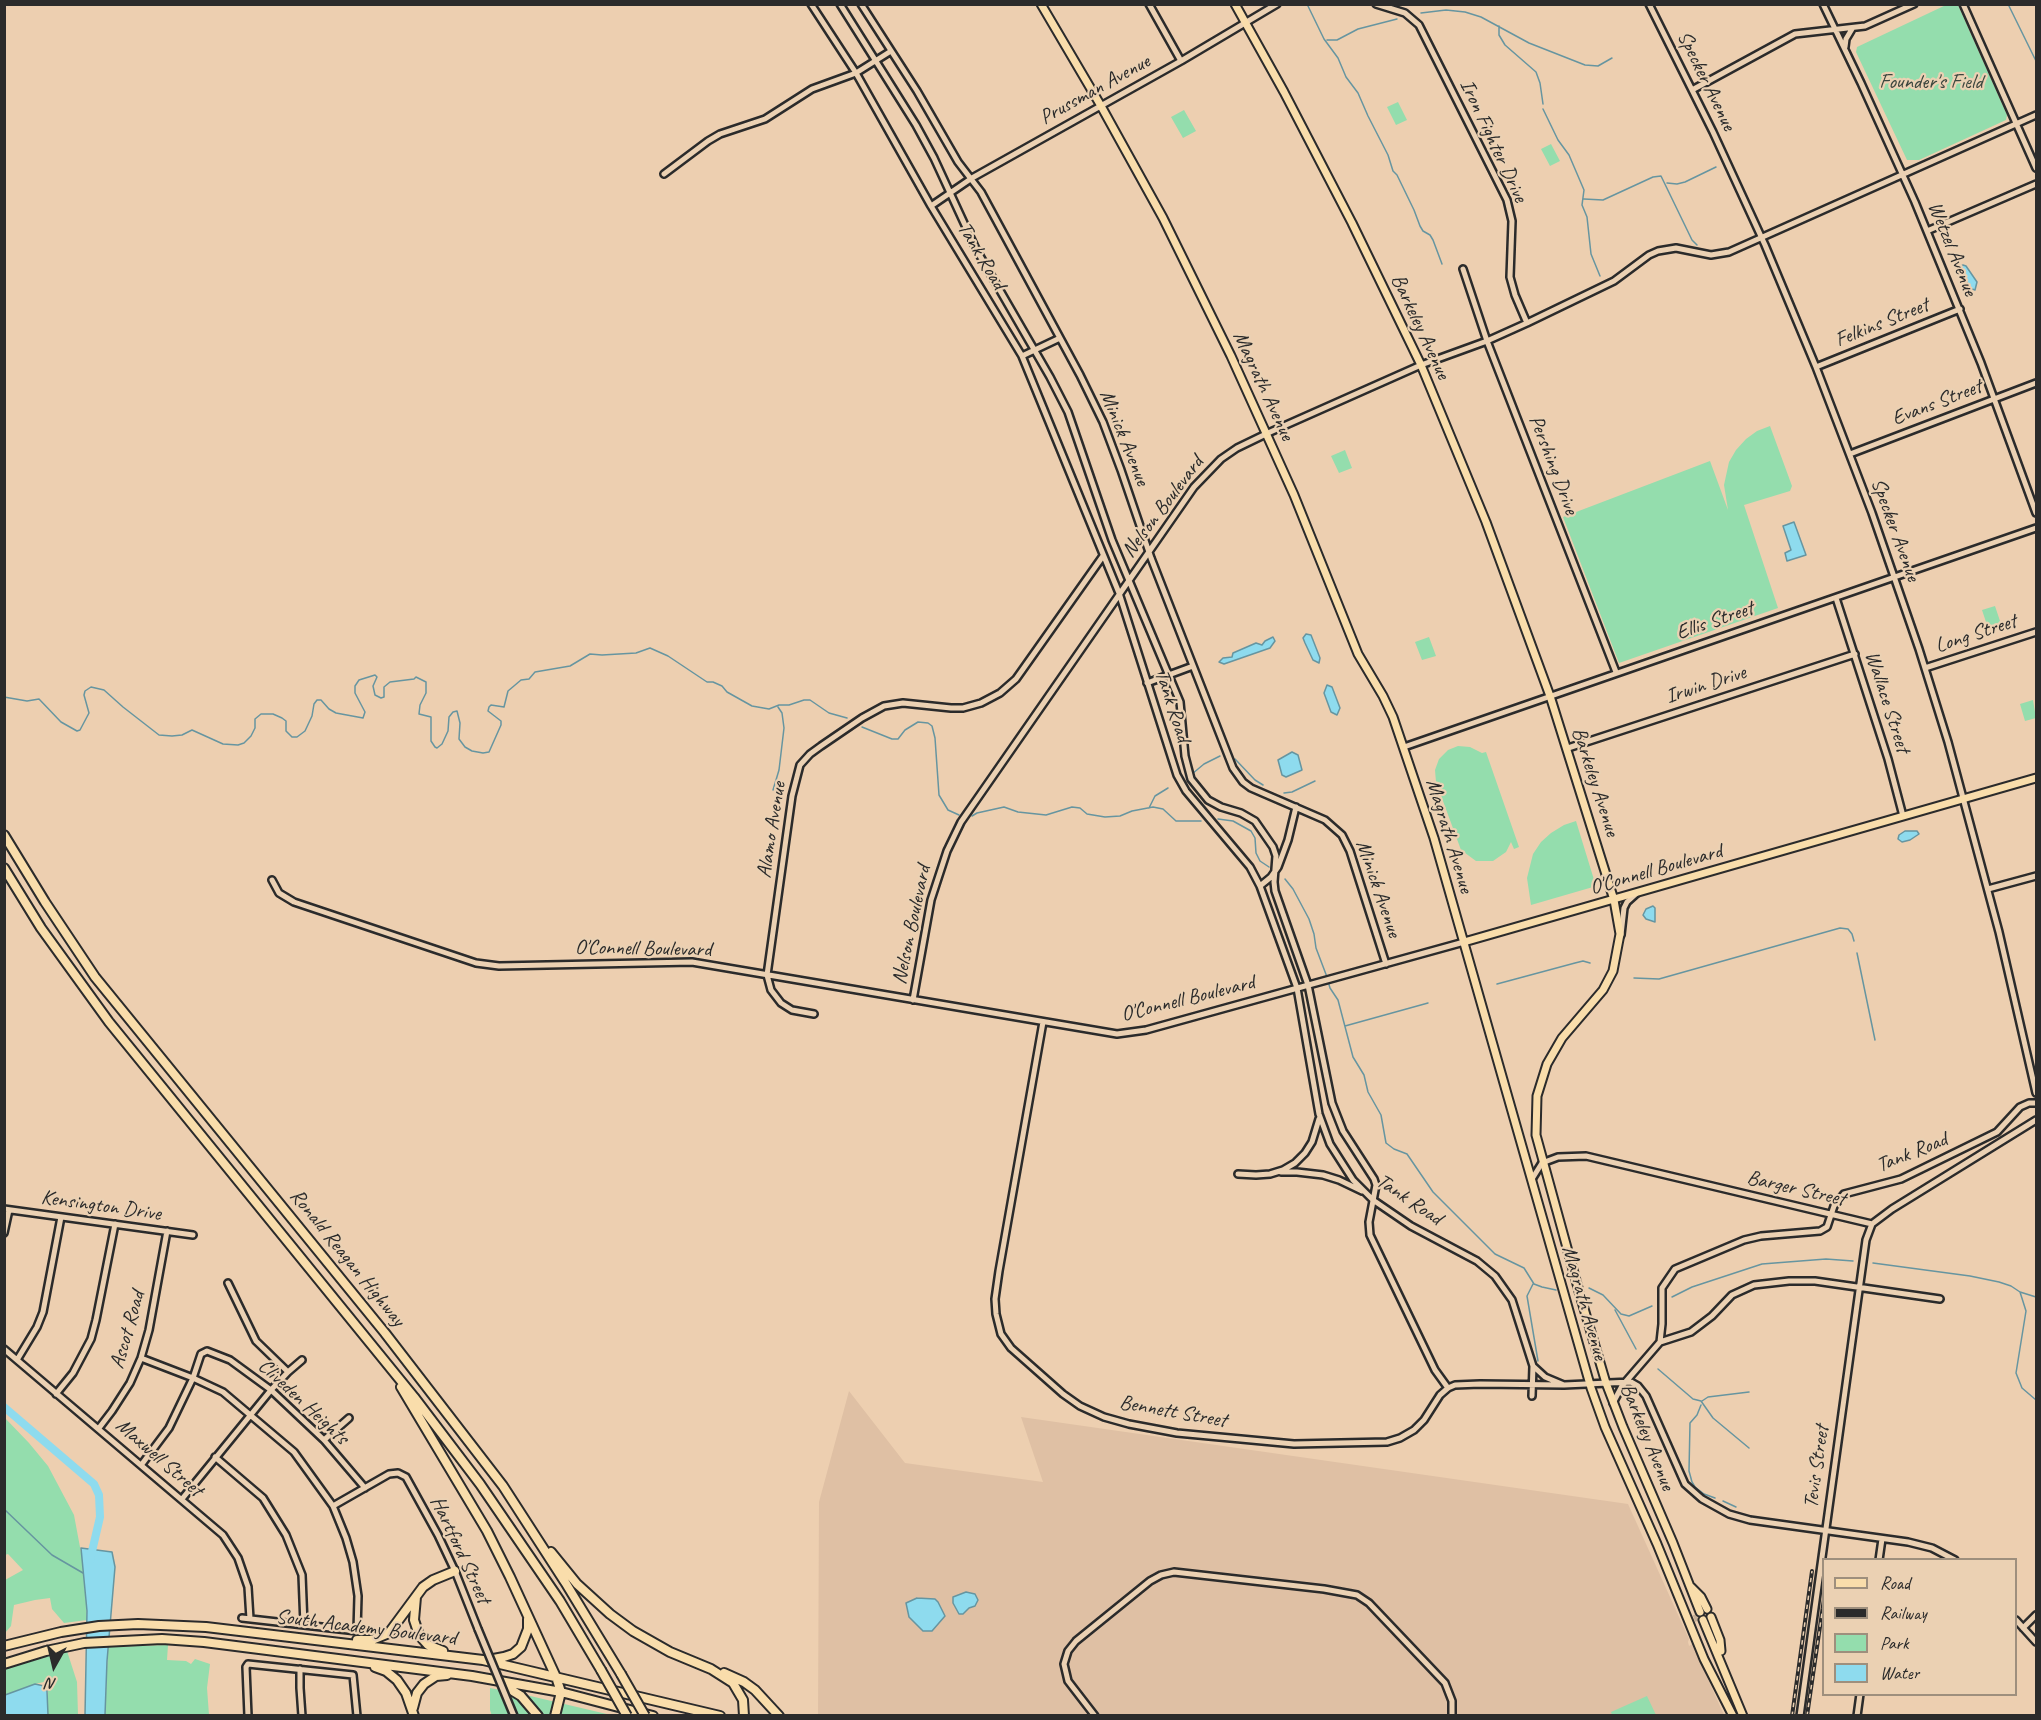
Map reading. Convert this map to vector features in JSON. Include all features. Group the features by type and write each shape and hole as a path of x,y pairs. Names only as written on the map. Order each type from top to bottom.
{"highway":[{"name":"Ronald Reagan Highway","path":"4,836 95,977 422,1380 503,1486 645,1716"},
{"name":"Ronald Reagan Highway","path":"4,868 41,928 109,1022 394,1372 492,1499 560,1601 627,1716"},
{"path":"394,1372 487,1531 527,1615 561,1692 555,1716"},
{"path":"521,1514 566,1572 610,1614 633,1631 663,1648 744,1682 779,1716"},
{"path":"331,1641 372,1640 381,1637 395,1625 423,1587 455,1571"},
{"path":"417,1594 414,1620 419,1635 428,1645 459,1656"},
{"path":"483,1660 504,1657 521,1647 528,1629 527,1615"},
{"name":"South Academy Boulevard","path":"4,1646 61,1632 117,1624 206,1627 483,1660 720,1716"},
{"name":"South Academy Boulevard","path":"4,1664 67,1647 104,1641 162,1639 204,1642 430,1669 561,1692 653,1716"},
{"path":"353,1661 386,1671 397,1680 413,1712"},
{"path":"711,1669 725,1677 737,1688 743,1700 744,1716"},
{"path":"413,1712 417,1693 429,1679 442,1675 472,1676"},
{"path":"490,1680 514,1690 538,1716"},
{"path":"561,1692 571,1686 585,1684"}],"main road":[{"name":"Magrath Avenue","path":"1041,4 1101,106 1162,218 1268,433 1358,654 1383,696 1404,747 1434,838 1590,1384 1605,1427 1657,1544 1704,1659 1733,1716"},
{"name":"Barkeley Avenue","path":"1235,4 1347,213 1421,365 1486,522 1550,696 1619,917 1620,943 1615,965 1606,985 1562,1038 1542,1077 1537,1095 1535,1120 1537,1141 1613,1403 1674,1543 1690,1586 1690,1598 1702,1611 1701,1597 1690,1586"},
{"name":"O'Connell Boulevard","path":"1464,942 2037,778"},
{"path":"1721,1664 1720,1640 1705,1619 1721,1664 1743,1716"}],"street":[{"name":"Tank Road","path":"811,4 856,73 931,206 1022,357 1119,593 1181,783 1250,867 1260,886 1297,988 1319,1114 1325,1132 1340,1161 1373,1200 1411,1226 1477,1261 1495,1276 1512,1300 1533,1366 1532,1396"},
{"path":"840,4 916,125 934,158 976,249 1060,394 1074,426 1112,540 1180,702 1185,756 1191,778 1208,800 1255,821 1273,847 1276,856 1275,891 1308,985 1332,1103 1343,1131 1374,1179 1376,1191 1369,1222 1370,1235 1436,1370 1448,1388 1463,1384 1564,1385 1627,1382 1638,1386 1646,1396 1682,1479 1696,1496 1729,1514 1742,1518 1916,1544 1936,1550 1950,1558"},
{"name":"Minick Avenue","path":"861,4 958,162 986,200 1103,422 1229,762 1246,785 1325,820 1344,838 1386,964"},
{"path":"1149,4 1181,61"},
{"name":"Prussman Avenue","path":"931,206 972,178 1181,61 1277,4"},
{"name":"Iron Fighter Drive","path":"1376,4 1405,13 1419,25 1507,200 1512,221 1510,277 1527,323"},
{"name":"Specker Avenue","path":"1649,4 1761,237 1850,454 1895,578 1925,668 1964,799 2037,1093"},
{"name":"Wetzel Avenue","path":"1823,4 1928,231 1995,399 2037,513"},
{"path":"1692,90 1795,34 1852,29 1870,25 1914,4"},
{"path":"1963,4 2037,168"},
{"path":"1844,48 1852,29"},
{"path":"664,174 720,134 765,119 812,89 856,73 891,51"},
{"path":"1903,174 2037,115"},
{"name":"Nelson Boulevard","path":"913,1000 931,900 940,869 956,832 976,799 1128,580 1194,487 1210,469 1237,448 1268,433 1421,365 1487,341 1614,281 1658,251 1676,248 1701,254 1716,255 1729,252 1903,174"},
{"path":"1928,231 2037,184"},
{"name":"Pershing Drive","path":"1463,269 1487,341 1616,672"},
{"name":"Felkins Street","path":"1816,368 1960,309"},
{"path":"1022,357 1060,338"},
{"name":"Evans Street","path":"1850,454 2037,383"},
{"name":"Ellis Street","path":"1404,747 2037,528"},
{"name":"Alamo Avenue","path":"767,975 792,796 797,772 805,759 862,718 884,706 903,703 963,708 981,703 1000,693 1016,680 1103,556"},
{"name":"Wallace Street","path":"1836,598 1888,759 1903,816"},
{"name":"Long Street","path":"1925,668 2037,632"},
{"name":"Irwin Drive","path":"1568,748 1855,654"},
{"path":"1147,682 1193,666"},
{"path":"1260,886 1275,872 1288,840 1296,807"},
{"path":"1988,889 2037,876"},
{"name":"O'Connell Boulevard","path":"272,880 279,892 294,902 484,965 683,961 1042,1022 1127,1034 1464,942"},
{"path":"1620,943 1624,908 1637,893"},
{"path":"767,975 771,990 781,1003 792,1010 814,1014"},
{"name":"Bennett Street","path":"1042,1022 996,1299 997,1320 1001,1334 1018,1354 1068,1398 1104,1417 1153,1430 1267,1443 1346,1443 1395,1440 1406,1436 1418,1426 1440,1395 1448,1388"},
{"name":"Tank Road","path":"1660,1342 1662,1288 1675,1269 1761,1236 1820,1232 1827,1227 1836,1202 1844,1194 1901,1179 1997,1132 2018,1109 2027,1103 2037,1103"},
{"path":"1277,1173 1295,1163 1305,1153 1315,1136 1319,1114"},
{"path":"1872,1224 1900,1204 2037,1120"},
{"name":"Barger Street","path":"1542,1163 1558,1157 1586,1156 1872,1224"},
{"path":"1532,1179 1542,1163"},
{"path":"1238,1174 1256,1176 1297,1172 1323,1175 1365,1193"},
{"path":"4,1233 7,1210"},
{"name":"Kensington Drive","path":"7,1210 193,1235"},
{"path":"16,1360 37,1328 43,1312 61,1217"},
{"path":"56,1394 73,1373 91,1339 115,1224"},
{"name":"Tevis Street","path":"1800,1716 1866,1240 1872,1224"},
{"name":"Ascot Road","path":"99,1428 130,1383 141,1359 149,1330 167,1231"},
{"path":"1613,1403 1617,1394 1660,1342 1691,1332 1712,1316 1732,1294 1754,1285 1815,1281 1940,1299"},
{"path":"228,1283 256,1341 288,1372"},
{"name":"Maxwell Street","path":"4,1349 223,1535 238,1558 248,1587 249,1619"},
{"name":"Cliveden Heights","path":"193,1378 201,1354 207,1351 230,1360 271,1390 324,1440 365,1488"},
{"path":"141,1359 223,1392 294,1452 333,1506 346,1538 353,1562 358,1596 357,1631 242,1618"},
{"path":"182,1499 271,1390 302,1360"},
{"path":"1533,1366 1545,1377 1564,1385"},
{"path":"142,1464 169,1428 193,1378"},
{"path":"324,1440 349,1418"},
{"path":"215,1457 263,1498 286,1535 302,1575 304,1625"},
{"name":"Hartford Street","path":"333,1506 389,1474 398,1473 406,1477 455,1571 514,1716"},
{"path":"1880,1558 1882,1539"},
{"path":"1092,1716 1066,1676 1064,1664 1071,1646 1150,1581 1174,1572 1357,1595 1369,1603 1445,1683 1452,1701 1452,1716"},
{"path":"2023,1628 2037,1615"},
{"path":"2017,1621 2037,1642"},
{"path":"248,1716 246,1667 248,1664 354,1675 357,1716"},
{"path":"300,1669 302,1716"},
{"path":"1857,1716 1860,1696"}],"shaded area":[{"path":"849,1391 905,1463 1043,1482 1021,1417 1628,1504 1689,1639 1689,1646 1692,1644 1724,1715 818,1716 819,1502"}],"green space":[{"name":"Founder's Field","path":"1946,5 1958,5 2007,115 2006,120 1919,160 1907,160 1856,52 1857,47"},
{"path":"1398,102 1407,120 1396,125 1387,107"},
{"path":"1184,110 1196,131 1183,138 1171,117"},
{"path":"1551,144 1560,161 1550,166 1541,149"},
{"path":"1770,426 1792,486 1790,491 1744,505 1778,608 1619,663 1563,517 1710,461 1728,510 1724,485 1729,462 1746,439"},
{"path":"1345,450 1352,468 1339,473 1331,456"},
{"path":"1995,606 2001,624 1988,628 1982,610"},
{"path":"1429,637 1436,656 1422,660 1415,642"},
{"path":"2033,700 2036,718 2025,721 2020,704"},
{"path":"1458,746 1470,747 1482,753 1486,752 1519,847 1514,849 1511,842 1506,852 1493,861 1476,861 1461,850 1436,782 1435,770 1439,759 1448,750"},
{"path":"1576,821 1595,883 1593,887 1531,905 1527,878 1533,854 1551,833"},
{"path":"5,1418 48,1466 74,1515 85,1574 87,1620 64,1623 52,1609 50,1598 35,1600 14,1605 11,1626 5,1633 5,1580 23,1570 8,1554 5,1555"},
{"path":"168,1645 167,1660 186,1661 191,1664 195,1659 210,1664 207,1688 209,1715 105,1716 108,1647"},
{"path":"67,1651 77,1682 78,1715 48,1715 48,1681 5,1696 5,1666"},
{"path":"490,1688 526,1695 611,1715 492,1716"},
{"path":"1647,1696 1656,1715 1612,1715 1611,1712"}],"water":[{"path":"1963,265 1977,282 1975,290 1969,288 1961,266"},
{"path":"1794,522 1806,555 1787,561 1785,553 1791,550 1783,526"},
{"path":"1306,634 1311,635 1320,658 1319,663 1313,660 1305,643 1303,638"},
{"path":"1273,637 1275,641 1270,648 1224,664 1219,662 1256,643 1262,645"},
{"path":"1327,685 1332,687 1340,708 1337,715 1331,712 1324,693"},
{"path":"1292,752 1298,755 1302,770 1286,777 1282,775 1278,760"},
{"path":"1905,831 1917,831 1919,834 1902,842 1898,839 1899,835"},
{"path":"1653,906 1655,922 1646,919 1643,915 1646,909"},
{"path":"81,1548 112,1552 115,1567 105,1715 85,1715 87,1611"},
{"path":"966,1592 975,1594 978,1600 975,1606 959,1614 953,1603 953,1597"},
{"path":"917,1598 935,1599 945,1616 932,1631 923,1631 909,1617 906,1603"},
{"path":"35,1684 44,1686 47,1691 48,1715 5,1715 5,1695"}],"waterway":[{"path":"1307,4 1324,39 1358,93 1420,226 1433,240 1442,264"},
{"path":"2008,4 2036,61"},
{"path":"1421,13 1446,10 1481,17 1529,43 1585,65 1598,66 1612,58"},
{"path":"1327,40 1337,40 1358,29 1397,19"},
{"path":"1499,26 1499,35 1505,45 1536,72 1543,104"},
{"path":"1543,109 1558,140 1569,155 1584,190 1582,205 1587,217 1591,254 1600,276"},
{"path":"1667,183 1685,182 1716,167"},
{"path":"1584,199 1603,200 1653,177 1661,176 1692,240 1697,245"},
{"path":"4,697 27,701 39,699 61,722 77,731 80,730 89,713 84,695 85,691 91,687 104,690 159,735 182,735 192,730 223,744 238,745 251,736 255,728 255,719 261,714 273,714 282,718 286,721 286,731 292,737 297,737 305,731 317,700 321,700 336,713 363,718 365,712 355,693 355,686 359,680 375,675 377,677 373,686 375,695 381,698 384,697 384,687 390,682 416,677 426,682 426,693 420,705 419,714 431,717 431,741 435,747 442,744 448,731 449,717 457,711 460,723 459,739 465,747 483,753 489,752 501,725 501,721 488,711 489,707 491,705 504,707 508,691 521,680 529,679 535,672 570,666 590,654 636,653 650,648 668,656 707,682 722,686 727,692 752,706 769,709 810,700 829,713 847,718"},
{"path":"773,790 779,770 784,728 782,713 778,707"},
{"path":"862,727 892,739 898,739 905,730 918,722 932,726 939,795 948,810 959,815"},
{"path":"1192,774 1204,764 1220,756"},
{"path":"1235,759 1263,785"},
{"path":"1284,793 1292,792 1315,781"},
{"path":"1149,808 1155,796 1168,788"},
{"path":"972,816 1004,807 1018,812 1046,815 1072,807 1080,808 1087,814 1105,817 1120,816 1153,807 1163,809 1176,821 1201,821"},
{"path":"1218,819 1233,821 1251,831 1255,838 1256,853 1260,861 1269,867"},
{"path":"1285,879 1309,919 1316,948 1327,977"},
{"path":"1634,978 1659,979 1840,928 1848,929 1854,941"},
{"path":"1857,953 1875,1040"},
{"path":"1497,984 1583,961 1590,963"},
{"path":"1328,981 1338,1000 1353,1057 1364,1075 1368,1092 1381,1115 1386,1143 1407,1154 1433,1192 1495,1254 1524,1268 1534,1284 1556,1290"},
{"path":"1345,1026 1428,1003"},
{"path":"1672,1297 1692,1287 1762,1264 1826,1259 1853,1261"},
{"path":"1873,1263 1970,1276 1999,1282 2020,1292 2026,1311 2016,1373 2022,1388 2036,1400"},
{"path":"1533,1284 1527,1296 1538,1361"},
{"path":"1589,1288 1603,1295 1621,1314 1629,1316 1652,1306"},
{"path":"2020,1292 2036,1297"},
{"path":"1615,1310 1636,1349"},
{"path":"1658,1369 1693,1399 1701,1401 1713,1418 1749,1448"},
{"path":"1702,1401 1708,1397 1749,1392"},
{"path":"1701,1405 1697,1415 1690,1423 1689,1471 1695,1487 1715,1498"},
{"path":"4,1407 94,1484 99,1495 100,1517 90,1560"},
{"path":"1723,1501 1736,1507"},
{"path":"4,1509 52,1555 83,1573"}],"tunnel":[{"path":"1704,1610 1707,1619"},
{"path":"1696,1614 1699,1622"}],"railway":[{"path":"1792,1716 1812,1571"},
{"path":"1807,1716 1822,1613"}]}
